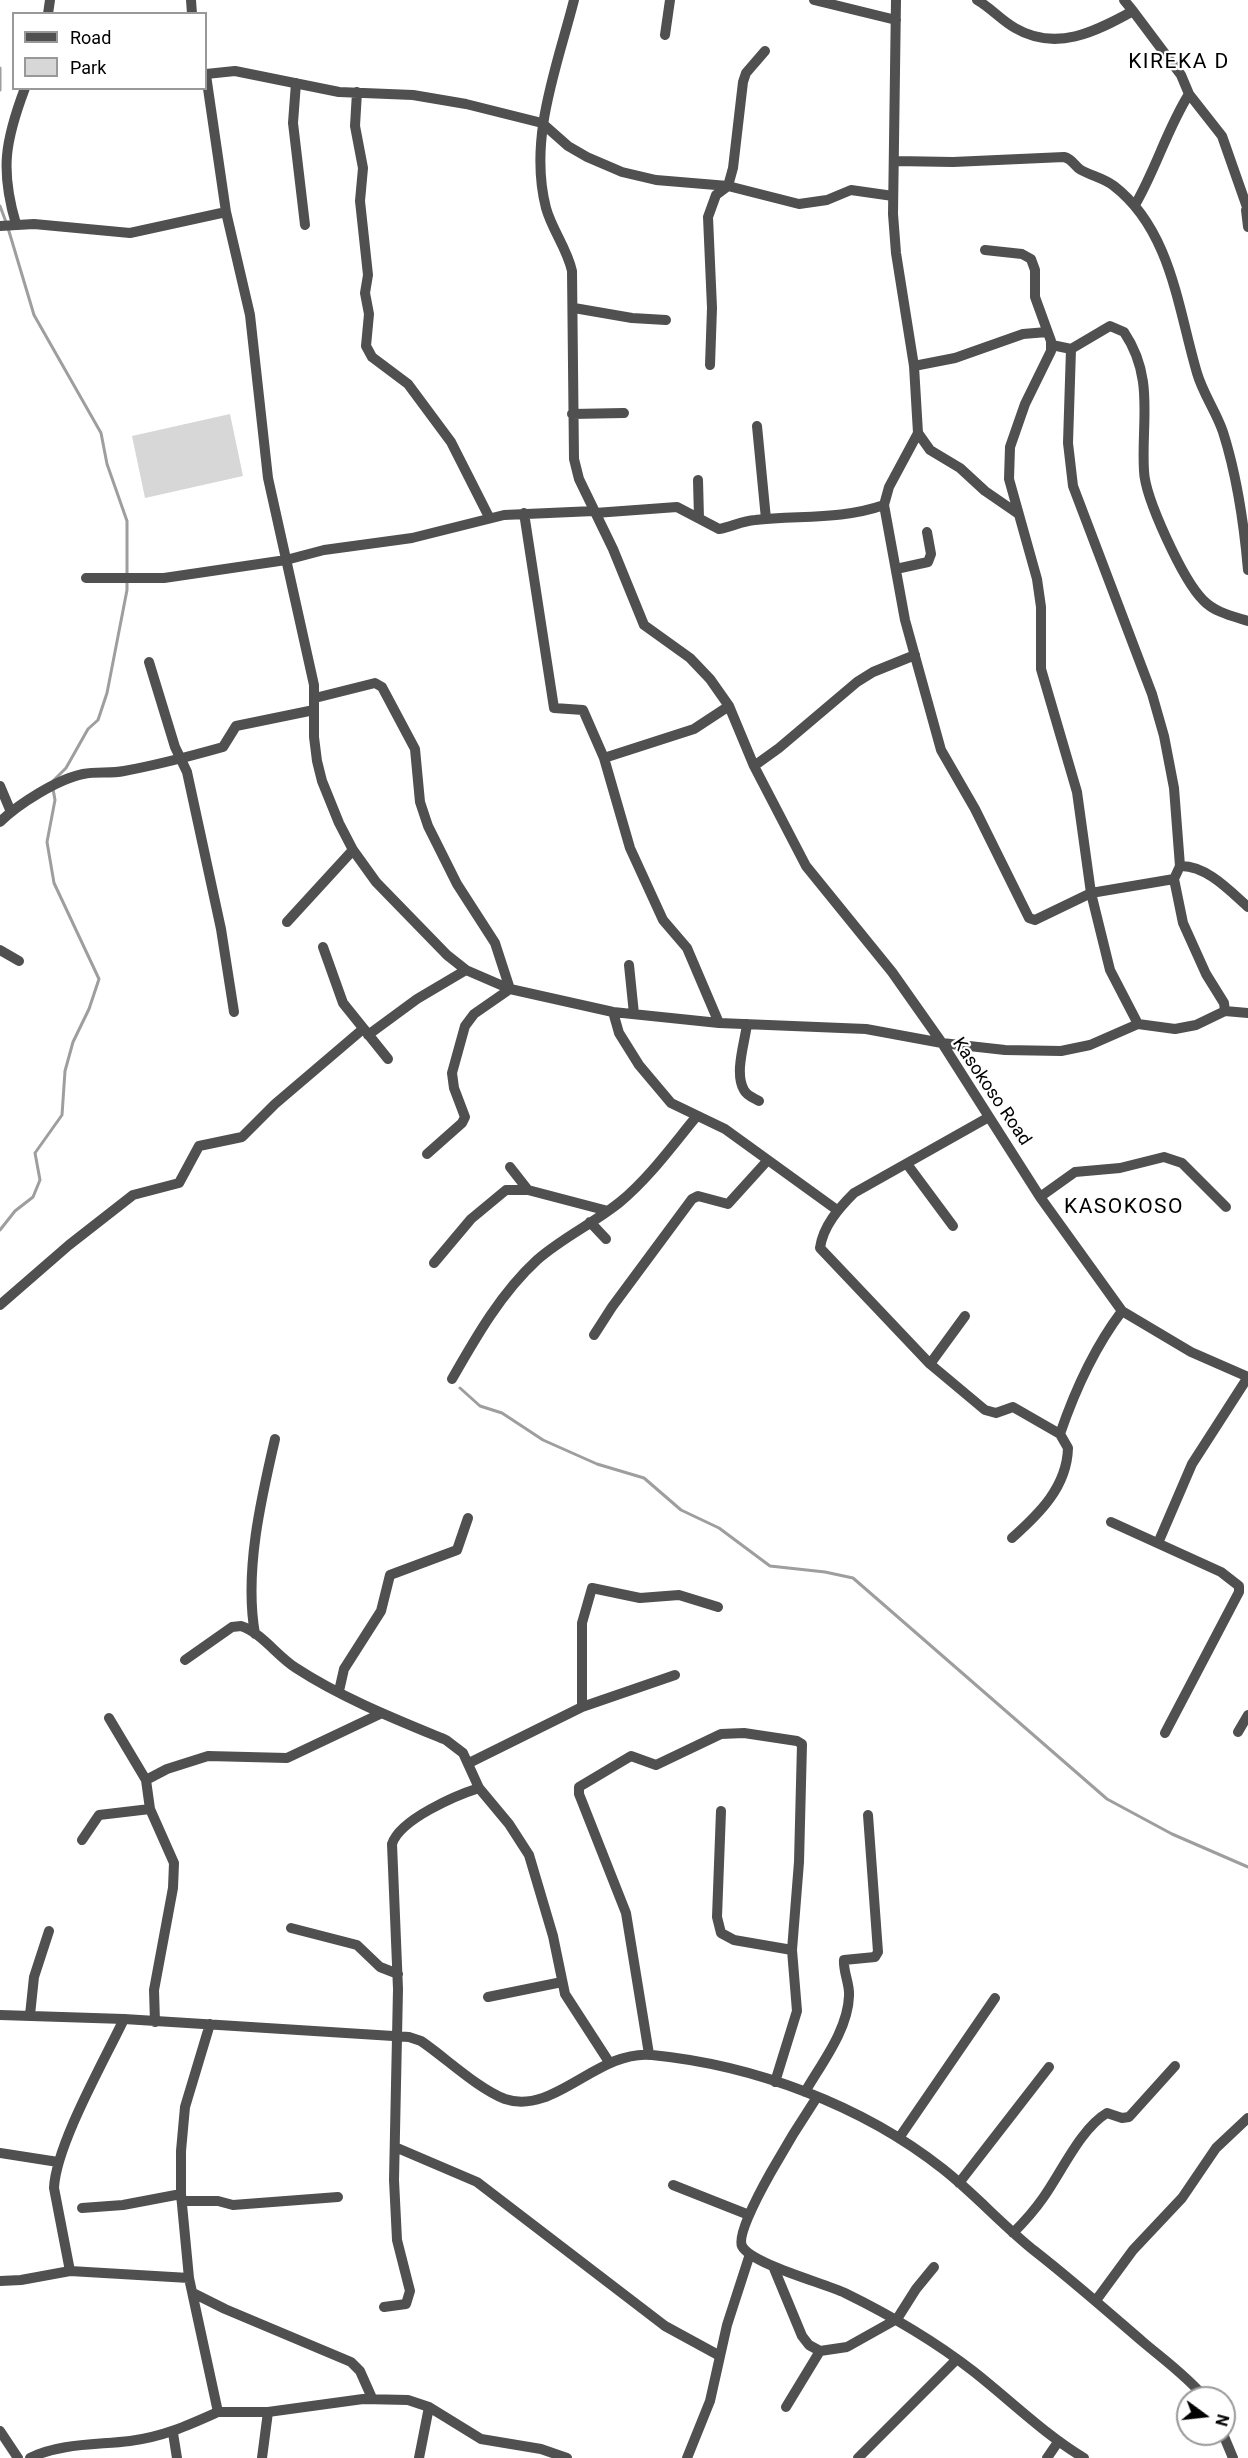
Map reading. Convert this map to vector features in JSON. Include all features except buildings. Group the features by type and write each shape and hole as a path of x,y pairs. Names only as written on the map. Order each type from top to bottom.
{"street":[{"path":"574,0 542,123 543,194 551,222 568,253 572,271 574,459 579,479 613,549 644,625 701,667 729,706 754,766 806,866 892,972 942,1043 1005,1050 1061,1051 1090,1045 1138,1024 1175,1029 1196,1025 1225,1011 1248,1013"},
{"path":"665,35 670,0"},
{"path":"814,0 896,20"},
{"path":"896,0 896,161 893,196 896,253 914,366 918,433 889,487 884,505 905,620 941,750 975,809 1029,918 1035,920 1091,893 1174,879"},
{"path":"977,0 1023,32 1054,40 1095,31 1133,11"},
{"path":"1124,0 1181,75 1189,94 1222,136 1233,162 1247,210 1248,227"},
{"path":"710,365 712,308 708,217 716,195 728,186 736,152 743,82 746,73 765,51"},
{"path":"207,74 235,71 339,92 413,95 456,102 542,123 568,147 622,172 656,180 728,186 799,204 827,200 851,190 893,196"},
{"name":"Kasokoso Road","path":"207,81 226,212 250,315 264,456 315,698 314,737 322,781 353,850 376,882 420,929 466,970 510,989 613,1012 719,1023 866,1029 942,1043 1040,1197 1122,1311 1182,1347 1247,1374"},
{"path":"296,83 293,123 305,225"},
{"path":"24,90 6,138 1,167 8,225 130,233 226,212"},
{"path":"357,92 355,126 363,168 360,201 368,275 365,293 369,314 366,346 372,357 408,384 451,442 489,517"},
{"path":"1135,205 1154,172 1171,128 1189,94"},
{"path":"896,161 960,162 1064,157 1071,160 1078,169 1112,184 1135,205 1150,225 1178,295 1198,375 1214,410 1230,458 1246,532 1248,570"},
{"path":"985,250 1022,254 1031,259 1035,270 1034,291 1052,345 1025,404 1010,447 1009,479 1040,597 1041,669 1077,792 1091,893 1110,970 1138,1024"},
{"path":"574,308 632,318 666,320"},
{"path":"1052,345 1071,349 1110,326 1119,327 1130,340 1145,390 1144,469 1149,497 1190,581 1202,599 1220,612 1248,621"},
{"path":"914,366 955,358 1023,334 1047,332"},
{"path":"1071,349 1068,443 1072,486 1142,662 1155,705 1174,788 1180,866 1174,879 1187,934 1206,974 1219,994 1225,1011"},
{"path":"572,414 624,413"},
{"path":"757,426 766,519"},
{"path":"918,433 930,450 960,468 985,491 1017,513"},
{"path":"698,480 699,518"},
{"path":"86,578 164,578 286,560 324,550 412,538 489,517 524,513 594,512 670,507 699,518 719,529 766,519 839,516 884,505"},
{"path":"524,513 554,708 583,710 604,758 630,848 663,920 687,948 719,1023"},
{"path":"896,569 928,562 931,554 927,532"},
{"path":"754,766 788,741 857,682 873,672 915,655"},
{"path":"149,662 187,772 221,928 234,1012"},
{"path":"315,698 375,683 382,687 415,749 420,802 428,826 457,884 495,943 510,989 469,1019 452,1073 454,1088 465,1117 462,1123 427,1154"},
{"path":"604,758 694,729 729,706"},
{"path":"0,822 11,812 51,786 81,774 123,772 223,747 236,726 314,710"},
{"path":"0,786 11,812"},
{"path":"287,922 353,850"},
{"path":"1180,866 1188,865 1213,877 1248,907"},
{"path":"323,947 342,1003 388,1059"},
{"path":"0,950 19,961"},
{"path":"629,965 634,1014"},
{"path":"0,1305 69,1245 133,1195 179,1183 199,1146 242,1137 275,1104 365,1032 466,970"},
{"path":"613,1012 619,1033 653,1084 671,1103 725,1130 837,1210"},
{"path":"747,1024 741,1078 746,1093 759,1101"},
{"path":"452,1379 482,1328 515,1283 539,1259 608,1211 631,1192 680,1139 696,1117"},
{"path":"989,1117 869,1184 837,1210 822,1236 821,1251 930,1364 988,1412 996,1413 1013,1407 1060,1434 1068,1448 1062,1478 1039,1515 1012,1538"},
{"path":"1040,1197 1075,1172 1120,1168 1164,1157 1182,1163 1226,1207"},
{"path":"594,1335 692,1199 698,1196 728,1204 766,1161"},
{"path":"907,1164 953,1226"},
{"path":"510,1167 528,1190"},
{"path":"434,1263 487,1203 506,1190 528,1190 608,1211"},
{"path":"591,1222 606,1239"},
{"path":"1060,1434 1081,1379 1122,1311"},
{"path":"930,1364 965,1316"},
{"path":"1158,1543 1192,1464 1247,1374"},
{"path":"255,1634 252,1616 253,1572 261,1496 274,1439"},
{"path":"339,1691 344,1669 381,1611 390,1575 457,1550 468,1518"},
{"path":"1110,1522 1221,1572 1239,1586 1239,1592 1165,1733"},
{"path":"582,1707 582,1623 592,1588 640,1598 653,1595 679,1595 718,1606"},
{"path":"185,1660 236,1626 255,1634 295,1668 382,1713 446,1740 463,1753 479,1788 509,1824 529,1855 553,1936 561,1982 568,2000 587,2024 609,2062"},
{"path":"469,1763 582,1707 675,1675"},
{"path":"146,1780 167,1769 208,1756 287,1758 382,1713"},
{"path":"1238,1732 1248,1715"},
{"path":"109,1718 146,1780 150,1809 174,1863 172,1888 154,1990 155,2022"},
{"path":"649,2054 626,1913 579,1794 581,1784 632,1756 656,1765 720,1734 744,1733 799,1741 802,1744 799,1862 792,1950 797,2011 775,2082"},
{"path":"384,2307 406,2304 410,2300 410,2291 397,2240 395,2147 399,2035 393,1840 405,1827 437,1806 479,1788"},
{"path":"82,1840 99,1815 150,1809"},
{"path":"721,1810 717,1917 721,1933 734,1940 792,1950"},
{"path":"804,2092 835,2040 847,2010 849,1996 844,1960 849,1957 875,1957 878,1952 868,1815"},
{"path":"291,1928 357,1945 380,1967 398,1974"},
{"path":"30,2015 34,1977 49,1931"},
{"path":"488,1997 561,1982"},
{"path":"899,2138 995,1998"},
{"path":"0,2014 399,2035 421,2041 495,2094 515,2101 541,2099 609,2062 630,2055 649,2054 738,2071 775,2082 817,2097 899,2138 960,2182 1014,2234 1096,2300 1192,2386"},
{"path":"70,2271 54,2188 58,2162 124,2019"},
{"path":"210,2024 185,2107 180,2151 181,2198 189,2278 218,2412"},
{"path":"1014,2234 1040,2202 1085,2134 1102,2115 1107,2113 1122,2118 1129,2117 1175,2066"},
{"path":"960,2182 1049,2067"},
{"path":"817,2097 749,2215 741,2243 750,2254 773,2266 830,2286 897,2319 957,2359 1058,2442 1084,2458"},
{"path":"1096,2300 1133,2250 1182,2198 1216,2148 1248,2118"},
{"path":"395,2147 453,2170 486,2188 646,2312 683,2337 720,2356"},
{"path":"0,2153 58,2162"},
{"path":"673,2185 749,2215"},
{"path":"82,2208 181,2198 218,2201 233,2205 338,2198"},
{"path":"687,2458 710,2402 720,2356 750,2254"},
{"path":"773,2266 802,2336 809,2345 820,2351 847,2347 897,2319 934,2267"},
{"path":"0,2281 21,2280 70,2271 189,2278"},
{"path":"193,2293 225,2310 351,2362 360,2371 372,2398"},
{"path":"786,2407 820,2351"},
{"path":"858,2458 957,2359"},
{"path":"30,2458 52,2449 132,2441 173,2433 218,2412 267,2412 372,2398 408,2400 429,2407 481,2439 567,2458"},
{"path":"419,2458 429,2407"},
{"path":"262,2458 267,2412"},
{"path":"0,2431 18,2458"},
{"path":"173,2433 177,2458"},
{"path":"1047,2458 1058,2442"}],"green space":[{"path":"230,414 243,476 145,498 132,436"}],"waterway":[{"path":"0,68 0,90"},
{"path":"0,206 6,222"},
{"path":"8,228 34,315 101,433 107,464 127,521 127,590 107,693 98,720 88,729 66,768 52,782"},
{"path":"0,1230 15,1211 33,1197 40,1180 35,1153 62,1115 65,1071 73,1042 89,1009 99,979 54,883 47,842 55,800 53,789"},
{"path":"460,1388 480,1406 502,1413 543,1440 597,1464 644,1478 681,1510 719,1528 770,1566 825,1572 853,1578 1107,1799 1172,1834 1248,1867"}],"district":[{"name":"KIREKA D","path":"1179,63"},
{"name":"KASOKOSO","path":"1124,1208"}]}
